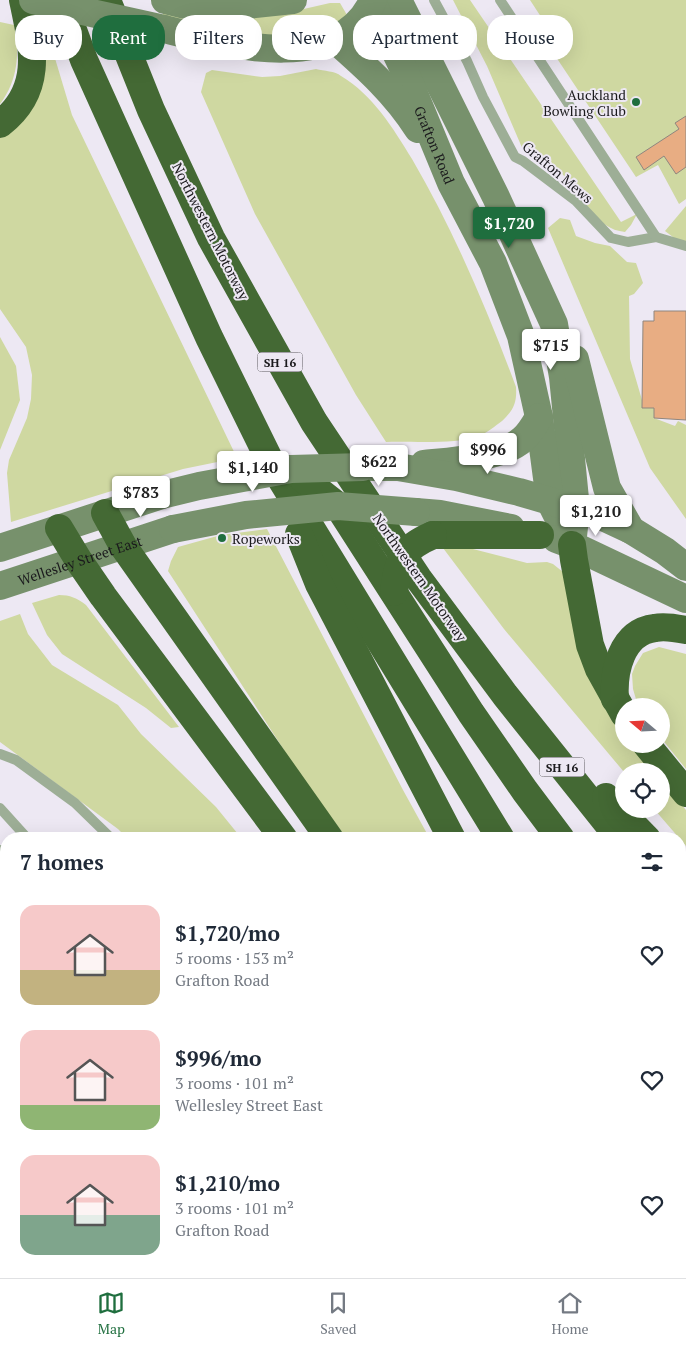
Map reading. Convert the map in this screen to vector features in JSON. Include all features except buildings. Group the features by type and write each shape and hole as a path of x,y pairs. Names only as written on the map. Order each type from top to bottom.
{"highway":[{"path":"0,124 10,116 21,101 29,85 33,69 33,51 23,0"},
{"path":"62,0 84,60 209,336 280,465 497,832"},
{"name":"Northwestern Motorway","path":"107,0 151,110 211,238 314,422 418,578 505,695 614,832"},
{"path":"280,465 338,506 472,714 556,832"},
{"path":"280,465 319,584 448,832"},
{"path":"105,513 123,546 325,832"},
{"path":"51,531 78,561 279,832"},
{"path":"394,592 398,567 404,553 412,545 433,535 540,535"},
{"path":"572,545 590,645 599,669 615,699"},
{"path":"617,698 614,684 620,656 639,633 655,628 686,630"},
{"path":"505,695 640,832"},
{"path":"653,753 686,793"}],"main road":[{"path":"33,0 194,37 262,49 272,49"},
{"path":"165,0 189,6 293,0"},
{"path":"343,34 353,28 379,0"},
{"name":"Grafton Road","path":"379,0 406,74 451,183 493,263 521,336 539,417 550,501 572,545"},
{"name":"Grafton Road","path":"379,0 496,197 554,324 563,377 576,509 572,545"},
{"path":"343,47 382,82 408,113 451,183"},
{"path":"554,324 570,346 576,362 597,454 607,488 630,530"},
{"path":"0,548 162,495 280,465 391,467 469,458 508,448 522,440 539,417"},
{"path":"391,467 456,477 601,516 630,530 665,551 686,567"},
{"name":"Wellesley Street East","path":"0,586 173,529 246,515 338,506 440,514 540,535 572,545"},
{"path":"572,545 686,599"}],"lane":[{"name":"Grafton Mews","path":"434,0 515,157 576,201 611,238 628,242 656,237 686,246"},
{"path":"500,0 656,237"},
{"path":"0,754 16,760 75,803 105,832"},
{"path":"0,808 22,832"}],"green space":[{"path":"453,0 470,0 487,25 487,60 511,60 621,222 637,214 625,232 615,230 598,219 557,169 541,158 523,150 477,47 477,15 461,15"},
{"name":"Auckland Bowling Club","path":"530,0 686,0 686,199 679,204 658,165 636,177 558,60 573,60 573,15 540,15"},
{"path":"330,3 340,3 347,15 343,19 343,15 272,15 272,36 264,36 262,36 262,15 175,15 175,19 165,16 163,12 282,14"},
{"path":"0,22 14,25 15,60 17,60 11,85 0,104"},
{"path":"38,60 56,60 72,115 237,458 183,469 11,522 7,473 9,460 27,418 31,399 32,375 26,347 0,309 0,138 6,135"},
{"path":"316,69 339,74 373,102 405,147 456,242 516,387 516,397 512,409 502,421 482,435 446,442 386,442 356,395 255,214 201,92 206,73 212,70 262,77 280,76"},
{"path":"686,206 686,247 665,231"},
{"path":"560,218 570,220 576,236 610,246 627,262 636,263 643,283 634,294 629,296 630,359 642,400 642,408 654,408 654,418 675,426 678,421 686,425 686,519 650,468 548,228"},
{"path":"0,337 16,366 20,400 0,450"},
{"path":"267,529 426,832 342,832 285,755 284,750 168,571 178,547 221,535"},
{"path":"443,548 469,548 527,563 547,562 563,572 610,712 615,719 615,753 640,753 648,763 616,763 504,629"},
{"path":"59,595 73,597 86,605 179,727 171,728 146,708 62,654 47,635 32,603"},
{"path":"20,614 28,634 52,665 118,705 141,734 216,807 236,832 121,832 0,742 0,621"},
{"path":"659,647 686,654 686,769 670,749 670,698 636,698 632,674 643,653"},
{"path":"670,790 686,810 686,832 674,832 662,818 670,818"}],"place":[{"name":"Auckland Bowling Club","path":"636,102"},
{"name":"Ropeworks","path":"222,538"}]}
